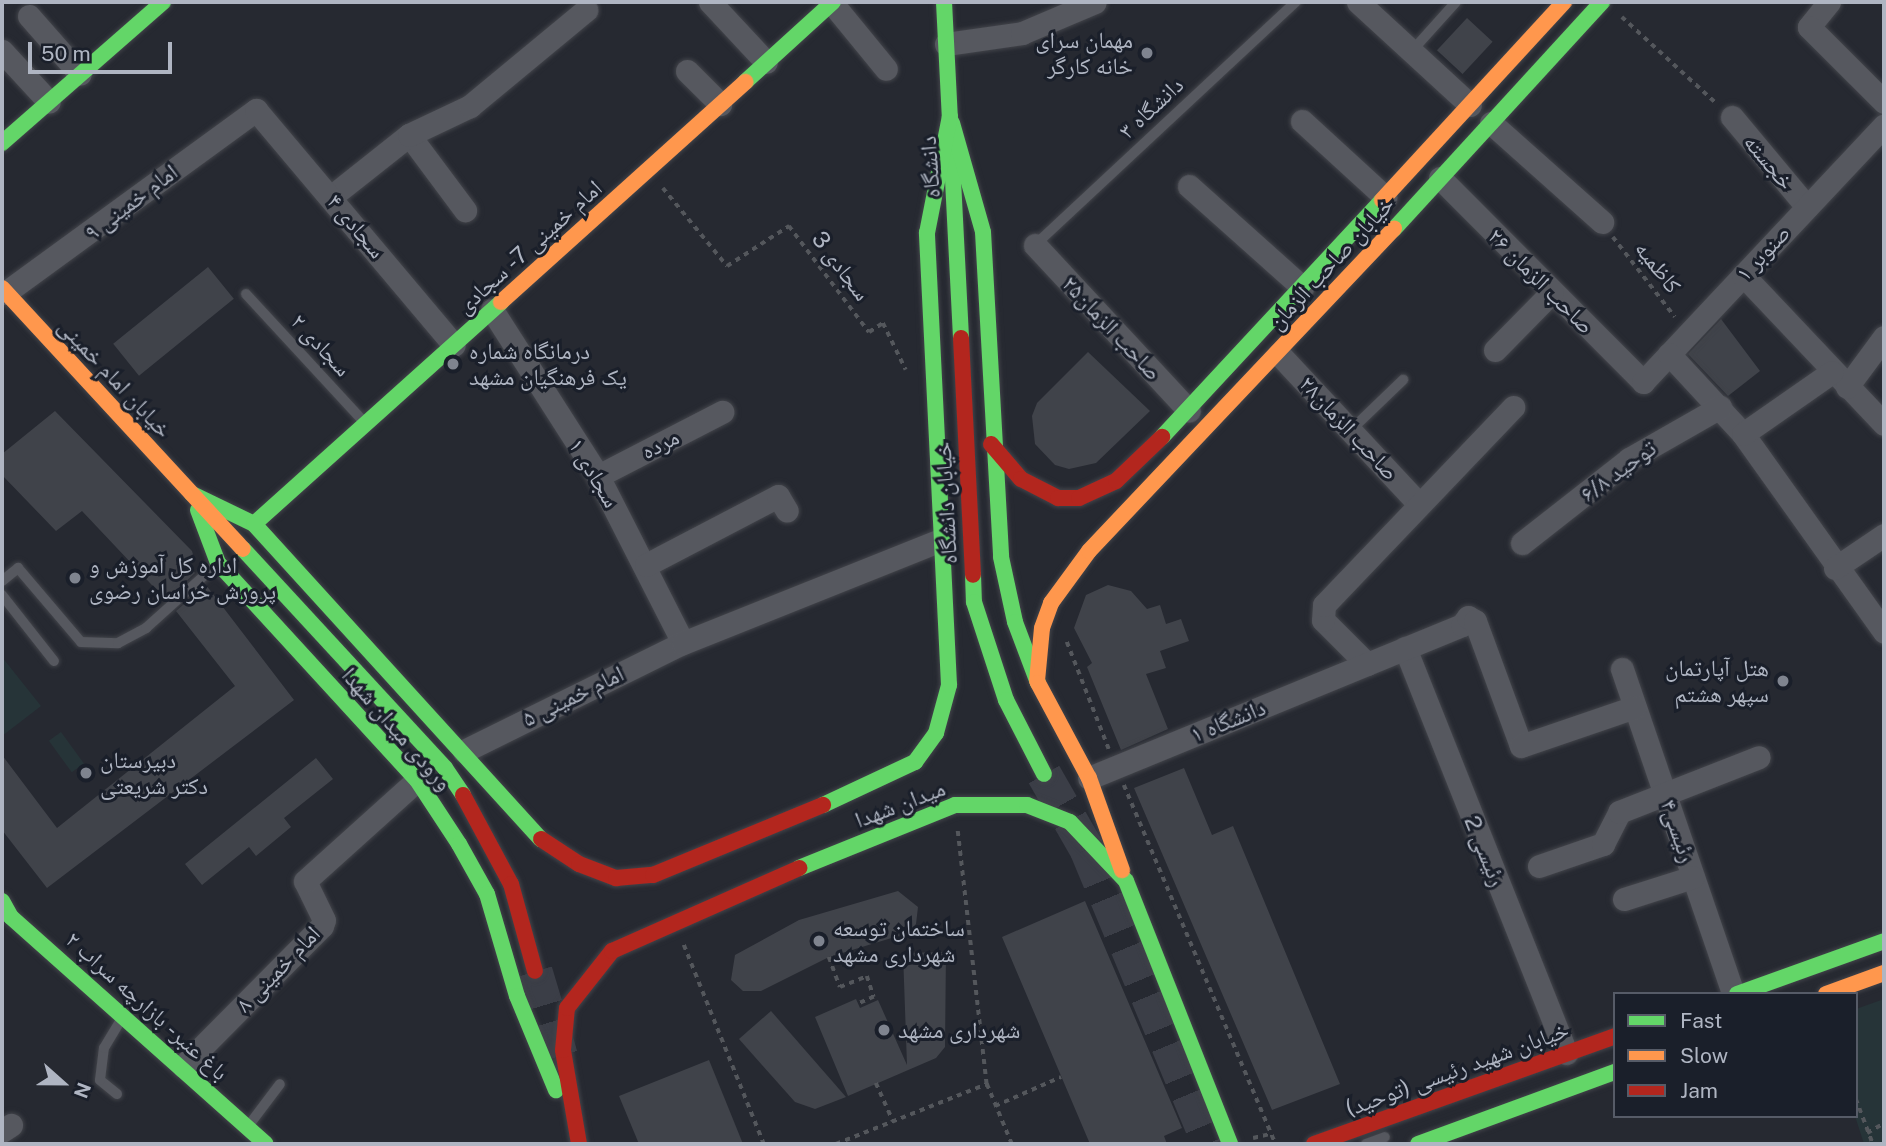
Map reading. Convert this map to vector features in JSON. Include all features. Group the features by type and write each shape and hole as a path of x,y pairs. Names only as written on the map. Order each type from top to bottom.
{"main road":[{"path":"2,143 163,2"},
{"name":"امام خمینی 7 - سجادی","path":"254,524 832,2"},
{"path":"944,2 950,116 983,232 991,444 1002,557 1014,622 1037,681 1089,778 1126,881"},
{"path":"991,444 1021,479 1058,498 1079,498 1116,481 1189,411 1564,2"},
{"name":"خیابان صاحب الزمان","path":"1037,681 1042,628 1052,603 1088,551 1279,354 1491,123 1608,6"},
{"path":"192,494 254,524 464,751 546,844 579,864 616,878 653,875 890,778 915,762 936,733 946,705 948,617 941,540 927,233 950,116"},
{"name":"دانشگاه","path":"950,116 956,215"},
{"name":"خیابان دانشگاه","path":"956,215 974,602 1006,700 1044,774"},
{"name":"خیابان امام خمینی","path":"3,291 445,768 485,829 511,884 535,971"},
{"name":"ورودی میدان شهدا","path":"192,494 218,563 417,780 487,894 517,996 577,1139"},
{"name":"میدان شهدا","path":"577,1139 562,1050 568,1008 612,951 673,919 955,805 1027,805 1070,822 1126,881 1231,1144"},
{"name":"باغ عنبر - بازارچه سراب ۲","path":"5,914 183,1066 255,1138"},
{"path":"1741,992 1884,941"},
{"path":"1832,992 1884,973"},
{"name":"خیابان شهید رئیسی (توحید)","path":"1314,1144 1613,1037"},
{"path":"1418,1144 1613,1073"}],"street":[{"path":"710,2 766,62"},
{"path":"832,2 886,69"},
{"path":"946,44 1022,33 1096,2"},
{"path":"1358,2 1470,105"},
{"path":"1829,2 1809,27 1884,102"},
{"path":"332,196 410,135 470,106 586,10"},
{"path":"29,16 80,74"},
{"path":"2,51 49,102"},
{"path":"687,71 720,104"},
{"name":"سجادی ۴","path":"256,110 332,196 454,345"},
{"name":"امام خمینی ۹","path":"3,291 256,110"},
{"name":"خجسته","path":"1732,117 1807,207"},
{"path":"1302,121 1385,197"},
{"path":"1491,123 1602,222"},
{"name":"صنوبر ۱","path":"1643,382 1884,125"},
{"path":"410,135 465,210"},
{"name":"صاحب الزمان ۲۶","path":"1440,178 1643,382"},
{"path":"1188,186 1303,287"},
{"name":"صاحب الزمان۲۵","path":"1035,244 1189,411"},
{"path":"1743,275 1884,424"},
{"path":"1495,350 1552,292"},
{"name":"سجادی ۱","path":"492,310 598,476 646,565 683,643"},
{"path":"1743,434 1840,379 1884,337"},
{"name":"صاحب الزمان۲۸","path":"1279,354 1418,503"},
{"path":"1669,354 1743,434 1835,568 1884,632"},
{"path":"1367,664 1320,613 1418,503 1513,407"},
{"name":"توحید ۶/۸","path":"1522,543 1629,459 1720,407"},
{"name":"مرده","path":"598,476 722,412"},
{"path":"646,565 778,496 787,511"},
{"path":"1835,568 1884,535"},
{"name":"امام خمینی ۵","path":"464,751 683,643 941,540"},
{"name":"دانشگاه ۱","path":"1089,778 1462,625 1468,617 1475,621 1521,746 1635,707"},
{"name":"رئیسی 2","path":"1405,648 1566,1054"},
{"name":"رئیسی۴","path":"1622,668 1734,992"},
{"path":"1539,866 1603,844 1619,812 1664,790 1759,757"},
{"name":"امام خمینی ۸","path":"183,1066 322,926 324,920 305,881 417,780"},
{"path":"1624,899 1693,877"}],"lane":[{"name":"دانشگاه ۳","path":"1035,244 1296,2"},
{"path":"1411,52 1456,2"},
{"name":"سجادی ۲","path":"246,295 366,424"},
{"path":"1350,431 1403,380"},
{"path":"2,581 18,568 81,642 118,643 146,628 218,563"},
{"path":"2,594 54,661"},
{"path":"1785,992 1884,956"},
{"path":"117,1094 100,1080 104,1048 124,1015"},
{"path":"255,1138 281,1084"},
{"path":"1366,1144 1398,1132"}],"path":[{"path":"1608,6 1732,117"},
{"name":"سجادی 3","path":"648,170 727,267 789,226 869,332 883,323 914,387 933,382"},
{"name":"کاظمیه","path":"1602,222 1688,334"},
{"path":"1052,603 1116,767 1276,1144"},
{"path":"955,805 987,1084 1012,1144"},
{"path":"673,919 764,1144"},
{"path":"830,957 840,987 867,976 874,996 858,1004"},
{"path":"995,1106 1061,1077"},
{"path":"876,1083 893,1121"},
{"path":"836,1144 987,1084"},
{"path":"1858,1105 1873,1144"},
{"path":"1867,1133 1884,1123"}],"shaded area":[{"path":"2,657 41,706 2,736 3,689"},
{"path":"61,732 84,764 72,772 49,741"},
{"path":"1884,999 1884,1144 1864,1144 1856,1118 1858,1118 1858,1008"}],"building":[{"path":"1467,18 1493,42 1463,74 1437,50"},
{"path":"208,267 234,299 139,376 113,344"},
{"path":"1721,319 1760,371 1728,396 1688,354"},
{"path":"1088,352 1150,411 1096,463 1069,469 1055,465 1035,444 1032,416 1037,403"},
{"name":"اداره کل آموزش و پرورش خراسان رضوی","path":"55,411 192,551 194,558 187,565 195,573 166,600 82,511 56,531 2,475 2,454"},
{"path":"206,585 294,700 47,888 2,830 2,755 57,828 235,686 176,611"},
{"path":"1108,585 1131,591 1147,609 1160,605 1166,624 1181,619 1189,641 1160,651 1166,668 1146,674 1168,729 1121,750 1087,667 1092,663 1074,628 1086,595"},
{"path":"316,758 333,779 284,818 291,827 256,856 249,847 202,885 185,864"},
{"path":"1184,768 1212,835 1233,826 1340,1084 1272,1110 1134,788"},
{"name":"ساختمان توسعه شهرداری مشهد","path":"898,891 918,907 916,924 908,933 829,957 761,991 743,991 731,980 735,955 799,920"},
{"path":"1085,901 1182,1128 1164,1136 1167,1144 1090,1144 1002,937"},
{"name":"شهرداری مشهد","path":"946,952 945,1047 936,1058 848,1096 815,1017 856,999 860,1008 878,1000 907,1065 903,953"},
{"path":"771,1011 846,1097 815,1109 795,1102 739,1039"},
{"path":"709,1060 743,1144 639,1144 619,1096"}],"tunnel":[{"path":"1044,774 1087,849 1210,1144"},
{"path":"535,971 562,1061"}],"traffic: fast":[{"path":"2,143 163,2"},
{"path":"745,82 833,2"},
{"path":"944,2 961,338"},
{"path":"1394,229 1602,2"},
{"path":"823,805 915,762 936,733 949,685 927,233 950,116"},
{"path":"952,123 983,232 1001,557 1015,622 1038,683"},
{"path":"1162,437 1382,200"},
{"path":"254,524 501,302"},
{"path":"192,494 254,524 541,839"},
{"path":"198,510 218,563 417,780 459,844 487,894 517,996 556,1090"},
{"path":"243,549 445,768 463,795"},
{"path":"973,575 974,602 1006,700 1044,774"},
{"path":"799,868 955,805 1027,805 1070,822 1126,881 1230,1144"},
{"path":"2,901 11,917 266,1144"},
{"path":"1743,992 1884,941"},
{"path":"1418,1144 1613,1073"}],"traffic: slow":[{"path":"1382,200 1564,2"},
{"path":"501,302 745,82"},
{"path":"1037,681 1042,628 1051,603 1089,551 1394,229"},
{"path":"2,288 243,549"},
{"path":"1038,683 1089,778 1122,870"},
{"path":"1832,992 1884,973"}],"traffic: jam":[{"path":"961,338 973,575"},
{"path":"991,444 1021,479 1058,498 1079,498 1116,481 1162,437"},
{"path":"463,795 511,884 535,971"},
{"path":"541,839 579,864 616,878 653,875 823,805"},
{"path":"579,1144 563,1050 567,1008 612,951 799,868"},
{"path":"1314,1144 1613,1037"}],"place":[{"name":"مهمان سرای خانه کارگر","path":"1147,53"},
{"name":"درمانگاه شماره یک فرهنگیان مشهد","path":"453,364"},
{"name":"اداره کل آموزش و پرورش خراسان رضوی","path":"75,578"},
{"name":"هتل آپارتمان سپهر هشتم","path":"1783,681"},
{"name":"دبیرستان دکتر شریعتی","path":"86,773"},
{"name":"ساختمان توسعه شهرداری مشهد","path":"819,941"},
{"name":"شهرداری مشهد","path":"884,1030"}]}
